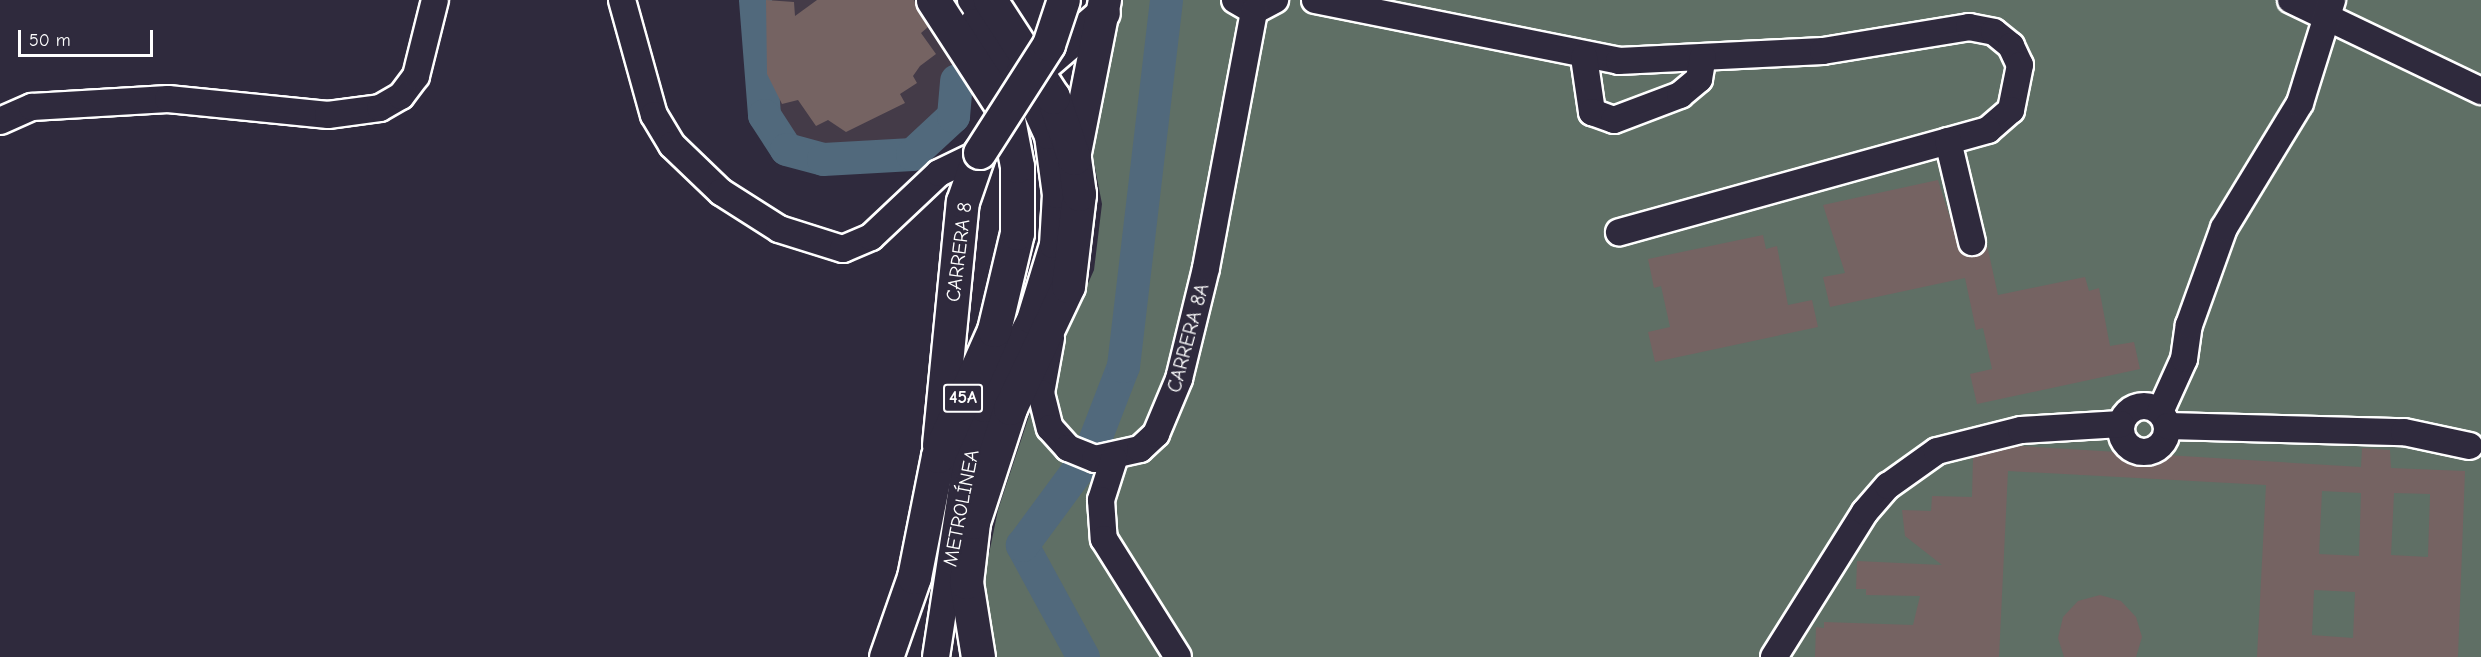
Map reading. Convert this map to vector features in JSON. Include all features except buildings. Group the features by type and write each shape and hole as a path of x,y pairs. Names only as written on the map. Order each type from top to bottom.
{"highway":[{"name":"45A","path":"963,6 1001,55 1038,70 1058,107 1074,158 1077,240 1054,323 1010,408 973,522 966,582 978,657"},
{"name":"45A","path":"886,657 914,577 920,537 938,456 994,330 1017,233 1013,137 1007,114 1001,55 963,6"}],"main road":[{"name":"CARRERA 8","path":"938,456 963,202 980,153 1049,45 1064,0"},
{"path":"1038,70 1106,4"},
{"path":"1074,158 1106,4"}],"street":[{"path":"0,121 32,106 168,99 328,115 380,108 401,96 416,76 435,0"},
{"path":"622,0 654,115 672,145 722,192 779,229 843,249 871,237 939,173 980,153"},
{"path":"1315,0 1584,57 1703,57 1824,51 1969,27 1994,32 2011,46 2020,64 2011,110 1988,130 1619,232"},
{"path":"2291,0 2328,8 2481,91"},
{"name":"CARRERA 8A","path":"1105,459 1140,449 1156,434 1179,379 1206,268 1255,4"},
{"path":"2121,424 2128,447 2144,453 2159,448 2164,419 2184,359 2189,325 2224,228 2300,102 2328,8"},
{"name":"METROLÍNEA","path":"927,657 934,590 955,464 973,404 1022,304 1040,227 1038,164 1030,126 1001,55"},
{"name":"METROLÍNEA","path":"936,657 965,467 984,409 1030,320 1053,245 1056,195 1048,136 1036,100 1001,55"},
{"path":"1584,57 1583,80 1592,112 1614,120 1680,95 1699,79 1703,57"},
{"path":"1948,141 1972,242"},
{"path":"1054,323 1041,393 1050,428 1068,448 1105,459 1099,522 1178,657"},
{"path":"1774,657 1865,512 1888,486 1936,451 2021,430 2121,424 2140,406 2164,419 2404,432 2470,446"},
{"path":"920,537 934,590"}],"shaded area":[{"path":"755,0 920,0 966,64 956,80 953,116 912,154 823,159 786,149 764,115"}],"green space":[{"path":"1116,0 2481,0 2481,657 996,657 984,578 998,510 1029,416 1094,270 1102,204 1090,142"}],"waterway":[{"path":"755,0 764,115 786,149 823,159 912,154 953,116 956,80"},
{"path":"1083,657 1022,545 1089,454 1123,366 1166,0"}]}
